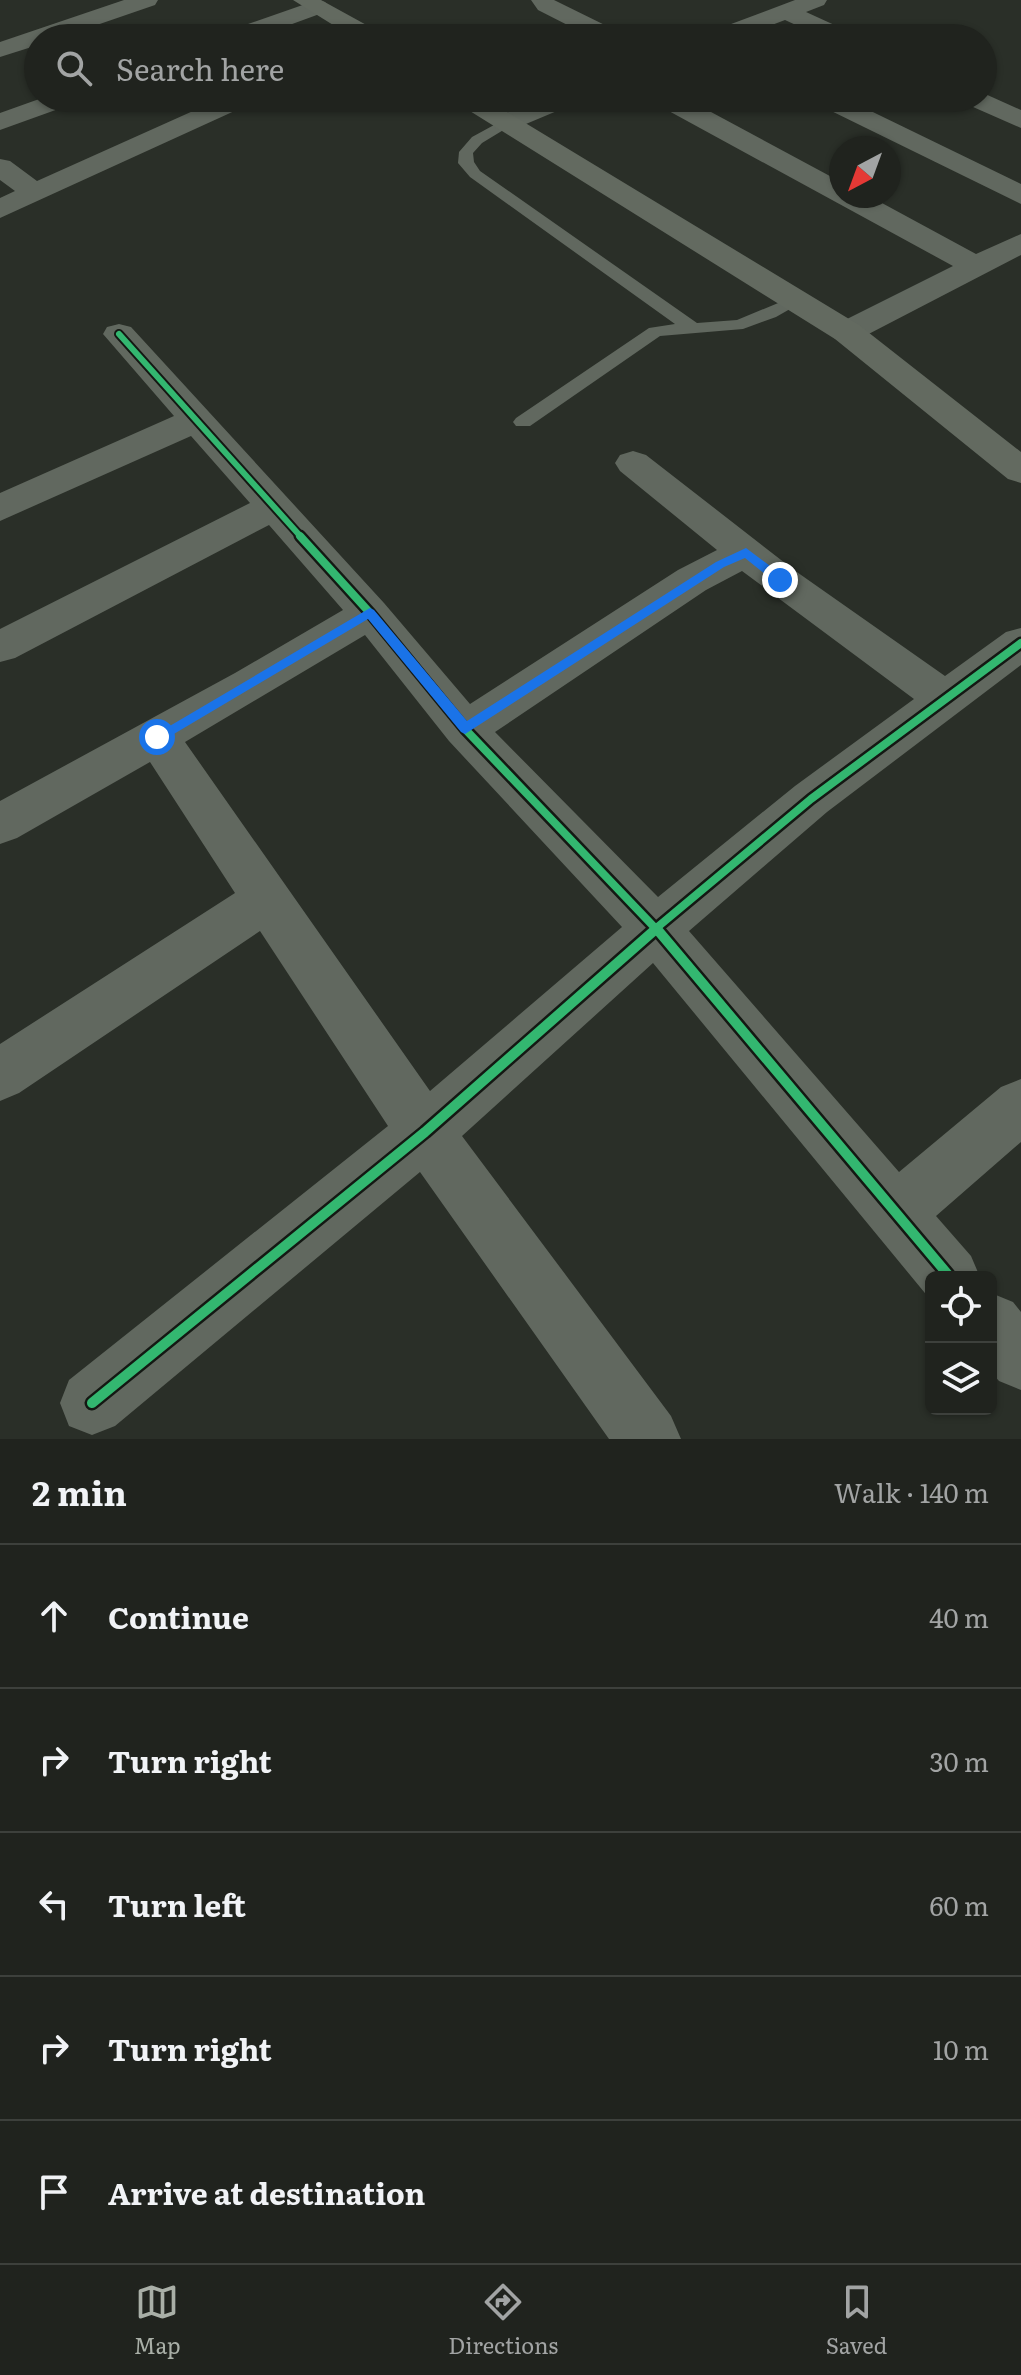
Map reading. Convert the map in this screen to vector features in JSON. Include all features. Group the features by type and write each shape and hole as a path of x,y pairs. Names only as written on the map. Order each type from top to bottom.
{"street":[{"path":"76,24 147,0"},
{"path":"542,0 584,24"},
{"path":"752,24 816,0"},
{"path":"264,24 311,4 347,24"},
{"path":"785,11 813,24"},
{"path":"0,50 24,42"},
{"path":"997,109 1021,120"},
{"path":"0,122 28,112"},
{"path":"0,209 212,112"},
{"path":"488,112 847,332 1021,471"},
{"path":"505,123 532,112"},
{"path":"691,112 829,187"},
{"path":"852,112 1021,195"},
{"path":"0,167 35,193"},
{"path":"869,208 976,266"},
{"path":"847,332 1021,243"},
{"path":"119,334 370,613 465,729 656,929 945,1271"},
{"path":"0,508 195,420"},
{"path":"633,463 746,552 947,700"},
{"path":"0,647 274,507"},
{"path":"465,729 692,580 746,552"},
{"path":"0,824 370,613"},
{"path":"92,1403 425,1132 656,929 811,799 1021,643"},
{"path":"157,737 425,1132 648,1439"},
{"path":"0,1075 267,899"},
{"path":"895,1213 1021,1106"},
{"path":"997,1331 1021,1359"}],"lane":[{"path":"505,123 477,140 466,152 466,163 475,174 692,328"},
{"path":"523,422 655,332 739,324 795,301"}],"cycle path":[{"path":"119,334 370,613 465,729 656,929 945,1271"},
{"path":"92,1403 425,1132 656,929 811,799 1021,643"}],"route":[{"path":"157,737 370,613 465,729 720,564 746,552 780,580"}]}
